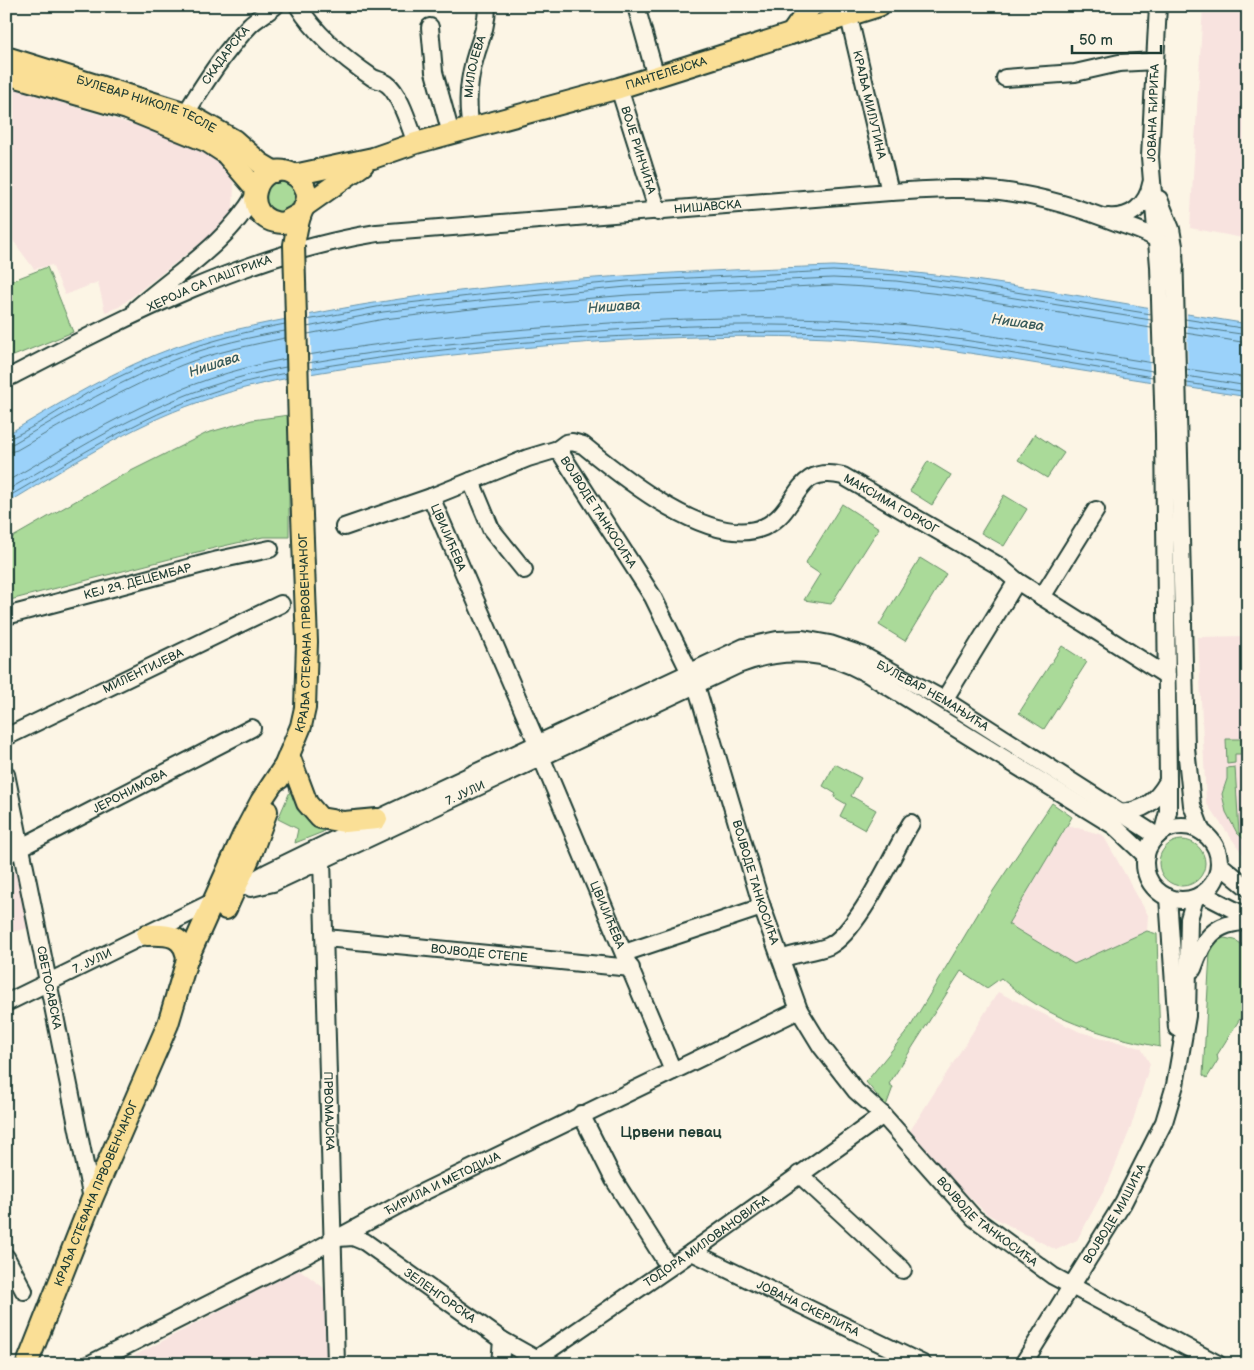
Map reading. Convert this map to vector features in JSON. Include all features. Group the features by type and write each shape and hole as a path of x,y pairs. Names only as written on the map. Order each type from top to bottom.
{"main road":[{"path":"791,34 811,6"},
{"name":"ПАНТЕЛЕЈСКА","path":"284,173 373,158 416,143 656,77 791,34 845,10 879,6"},
{"name":"БУЛЕВАР НИКОЛЕ ТЕСЛЕ","path":"6,58 186,113 227,136 260,164 284,173"},
{"name":"БУЛЕВАР НИКОЛЕ ТЕСЛЕ","path":"6,74 126,109 200,138 225,153 255,192 256,205 260,213 276,223 294,248"},
{"name":"ПАНТЕЛЕЈСКА","path":"303,210 373,158"},
{"path":"255,192 263,178 284,173 305,188 303,210 294,248"},
{"path":"276,223 290,221 303,210"},
{"name":"КРАЉА СТЕФАНА ПРВОВЕНЧАНОГ","path":"168,1024 191,987 252,852 301,726 305,708 307,677 294,248"},
{"path":"286,762 307,803 320,818 344,822 377,819"},
{"name":"КРАЉА СТЕФАНА ПРВОВЕНЧАНОГ","path":"26,1364 92,1199 168,1024 187,960 260,801 286,762"},
{"path":"147,935 164,934 175,938 185,947 187,960"}],"street":[{"name":"СКАДАРСКА","path":"186,113 209,76 241,35 252,23 275,6"},
{"path":"298,6 306,19 345,57 375,79 388,85 406,116 416,143"},
{"name":"МИЛОЈЕВА","path":"471,128 468,110 470,79 483,37 487,6"},
{"path":"636,6 656,77"},
{"name":"ЈОВАНА ЋИРИЋА","path":"1156,238 1150,149 1158,6"},
{"name":"КРАЉА МИЛУТИНА","path":"845,10 890,192"},
{"path":"430,27 434,72 451,134"},
{"path":"1005,78 1075,73 1119,64 1155,61"},
{"name":"ВОЈЕ РИНЧИЋА","path":"619,88 658,212"},
{"path":"1112,220 1130,223 1143,217 1149,209 1153,184"},
{"path":"1153,184 1171,229 1164,266 1186,748 1190,794 1202,832"},
{"name":"НИШАВСКА","path":"294,248 378,233 930,190 1001,192 1065,204 1146,232 1156,238"},
{"name":"ХЕРОЈА СА ПАШТРИКА","path":"125,319 185,270 239,221 255,192"},
{"path":"1112,220 1142,241 1164,266"},
{"path":"1156,238 1170,255 1164,266"},
{"name":"ХЕРОЈА СА ПАШТРИКА","path":"6,379 125,319 294,248"},
{"path":"1160,834 1180,826 1192,827 1202,832 1216,848 1219,864 1212,886 1199,896 1181,900 1168,897 1151,884 1146,871 1146,856 1149,846 1160,834 1168,812 1166,676 1171,434"},
{"name":"ВОЈВОДЕ ТАНКОСИЋА","path":"744,532 716,528 671,510 583,445 572,442 566,443 558,450 652,597 693,679 762,907 799,1010 811,1032 834,1064 856,1091 883,1115 974,1218 1053,1276 1218,1364"},
{"path":"344,526 431,497 528,458 558,450"},
{"name":"МАКСИМА ГОРКОГ","path":"744,532 764,527 783,513 807,479 828,473 843,476 999,566 1017,581 1166,676"},
{"path":"471,481 491,529 524,570"},
{"name":"ЦВИЈИЋЕВА","path":"431,497 537,743"},
{"path":"1042,597 1096,510"},
{"name":"КЕЈ 29. ДЕЦЕМБАР","path":"6,616 218,560 270,549"},
{"path":"944,700 1017,581"},
{"name":"МИЛЕНТИЈЕВА","path":"6,737 281,604"},
{"name":"БУЛЕВАР НЕМАЊИЋА","path":"693,679 754,644 777,640 803,639 830,644 862,655 944,700 1119,812 1160,834"},
{"name":"БУЛЕВАР НЕМАЊИЋА","path":"693,679 766,655 806,654 835,659 852,665 1114,826 1146,856"},
{"name":"7. ЈУЛИ","path":"6,1003 233,892 268,872 537,743 693,679"},
{"name":"7. ЈУЛИ","path":"233,892 273,883 542,759 693,679"},
{"name":"ЈЕРОНИМОВА","path":"6,855 252,728"},
{"name":"ЦВИЈИЋЕВА","path":"542,759 673,1071"},
{"name":"СВЕТОСАВСКА","path":"6,774 92,1199"},
{"path":"1119,812 1136,810 1151,804 1160,795 1168,781"},
{"path":"781,959 828,946 848,931 861,913 911,823"},
{"name":"ПРВОМАЈСКА","path":"322,859 326,938 336,1364"},
{"path":"1219,864 1248,888"},
{"path":"1199,896 1248,917"},
{"name":"ВОЈВОДЕ МИШИЋА","path":"1023,1364 1124,1203 1153,1148 1164,1122 1175,1085 1186,1016 1189,919 1199,896"},
{"name":"ВОЈВОДЕ МИШИЋА","path":"1168,897 1179,1053"},
{"path":"624,953 762,907"},
{"path":"1188,981 1200,948 1210,934 1222,926 1248,922"},
{"name":"ВОЈВОДЕ СТЕПЕ","path":"326,938 631,968"},
{"name":"ЋИРИЛА И МЕТОДИЈА","path":"90,1364 308,1254 332,1239 581,1114 799,1010"},
{"path":"581,1114 614,1180 669,1267"},
{"name":"ТОДОРА МИЛОВАНОВИЋА","path":"537,1362 883,1115"},
{"path":"799,1174 903,1270"},
{"name":"ЗЕЛЕНГОРСКА","path":"332,1239 349,1237 360,1239 502,1340 537,1362"},
{"name":"ЈОВАНА СКЕРЛИЋА","path":"692,1252 923,1364"},
{"path":"6,1257 24,1291"},
{"path":"500,1364 502,1340"}],"shaded area":[{"path":"1203,6 1248,6 1248,239 1190,228"},
{"path":"6,86 170,136 198,147 225,167 234,184 233,211 226,223 119,307 105,312 98,282 65,295 52,265 34,269 6,231"},
{"path":"1248,636 1248,857 1242,853 1206,803 1198,637"},
{"path":"1068,825 1103,835 1148,915 1147,931 1074,964 1008,924"},
{"path":"6,870 19,874 30,928 6,933"},
{"path":"998,992 1080,1032 1141,1048 1150,1064 1131,1127 1109,1181 1077,1240 1056,1250 987,1214 954,1182 910,1131"},
{"path":"299,1269 324,1288 327,1364 119,1364"}],"green space":[{"path":"281,181 287,182 292,186 296,191 296,203 292,208 287,212 281,213 275,212 270,208 266,203 265,197 266,191 270,186 275,182"},
{"path":"47,267 73,332 6,359 6,283"},
{"path":"289,415 289,537 263,537 6,601 6,541 107,483 207,433 252,420"},
{"path":"1035,434 1064,453 1047,478 1018,460"},
{"path":"928,461 951,475 932,505 910,491"},
{"path":"1004,495 1027,509 1004,546 981,533"},
{"path":"842,504 879,528 831,604 804,600 820,574 805,564"},
{"path":"920,558 946,574 905,641 879,625"},
{"path":"1062,646 1087,662 1044,729 1019,713"},
{"path":"1226,739 1248,739 1248,743 1243,743 1243,754 1235,754 1235,763 1227,764"},
{"path":"835,764 861,778 851,796 876,810 865,830 840,816 846,804 834,797 836,794 823,786"},
{"path":"1235,767 1239,833 1247,833 1248,843 1237,833 1226,812 1222,794 1227,779 1227,768"},
{"path":"292,787 325,828 323,832 295,843 298,829 278,819"},
{"path":"1052,803 1072,817 1008,924 1074,964 1147,931 1157,934 1160,1047 1117,1037 1076,1024 1037,1005 1001,978 987,988 961,971 889,1084 893,1087 886,1106 866,1082 909,1029 979,912"},
{"path":"1182,840 1195,844 1201,850 1205,863 1201,876 1195,882 1182,886 1169,882 1163,876 1159,863 1163,850 1169,844"},
{"path":"1224,938 1235,940 1248,948 1248,1006 1217,1055 1218,1060 1207,1078 1203,1075 1210,953 1214,942"}],"water":[{"name":"Нишава","path":"833,266 938,275 989,282 1248,324 1248,397 956,351 854,339 782,336 685,337 539,346 320,372 229,392 173,412 124,435 6,504 6,435 112,375 155,355 196,340 328,311 390,300 453,292 580,279"}],"pier":[{"path":"1148,306 1187,312 1188,390 1150,384"},
{"path":"310,312 312,376 287,380 286,317"}],"district":[{"name":"Црвени певац","path":"671,1132"}]}
